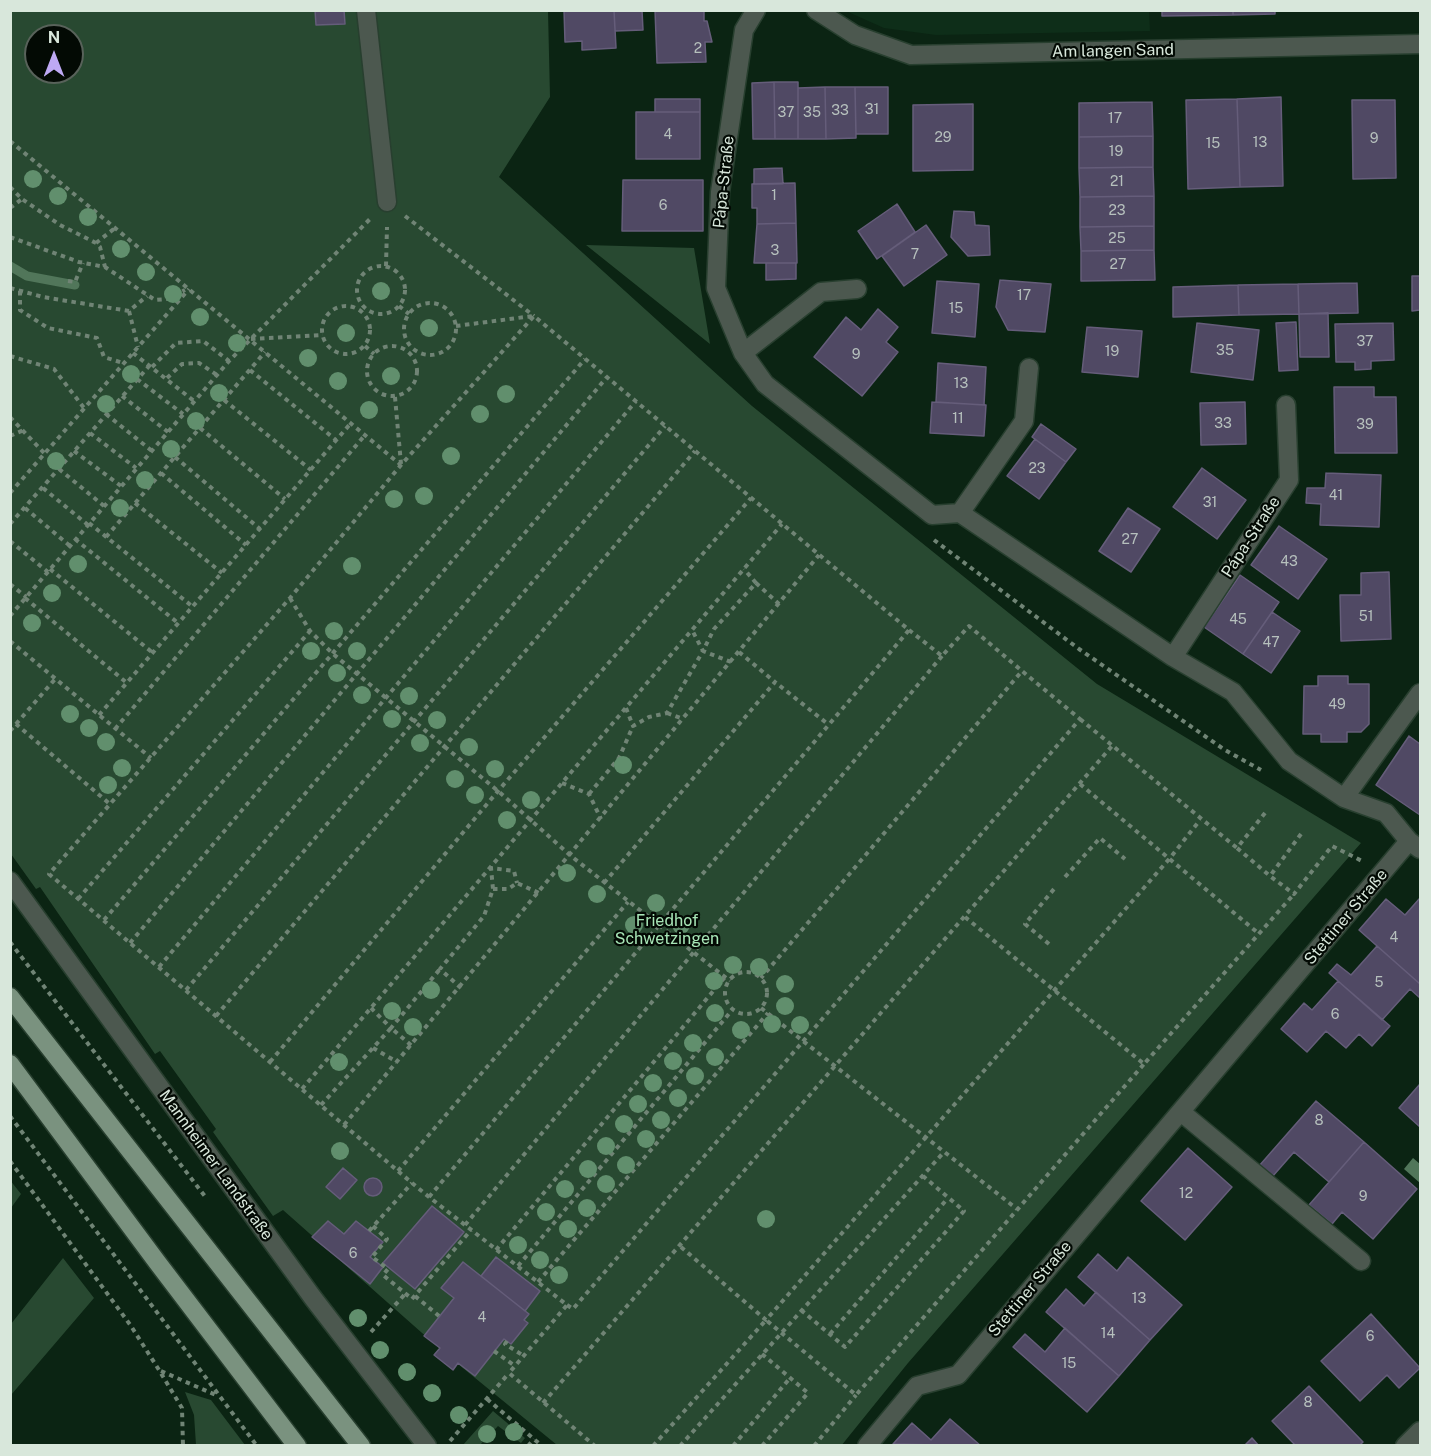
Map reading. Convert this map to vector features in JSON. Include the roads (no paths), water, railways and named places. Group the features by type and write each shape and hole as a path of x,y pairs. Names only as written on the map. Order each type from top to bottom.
{"main road":[{"path":"10,997 361,1446"},
{"path":"10,1064 156,1262 297,1446"}],"street":[{"path":"366,10 387,202"},
{"name":"Pápa-Straße","path":"756,10 744,30 722,181 716,288 743,353 765,384 932,515 960,513"},
{"name":"Am langen Sand","path":"816,10 855,35 911,55 1420,44"},
{"path":"743,353 821,292 857,289"},
{"path":"1029,368 1024,421 960,513 1173,657 1233,692 1289,761 1344,798 1386,813 1415,845"},
{"name":"Pápa-Straße","path":"1173,657 1289,480 1286,405"},
{"path":"1344,798 1420,693"},
{"name":"Stettiner Straße","path":"867,1446 917,1386 958,1375 1180,1112 1415,845"},
{"name":"Mannheimer Landstraße","path":"10,881 313,1298 427,1446"},
{"path":"1180,1112 1361,1260"},
{"path":"1405,1446 1420,1431"}],"waterway":[{"path":"10,266 27,276 75,285"}],"park label":[{"name":"Friedhof Schwetzingen","path":"667,930"}]}
